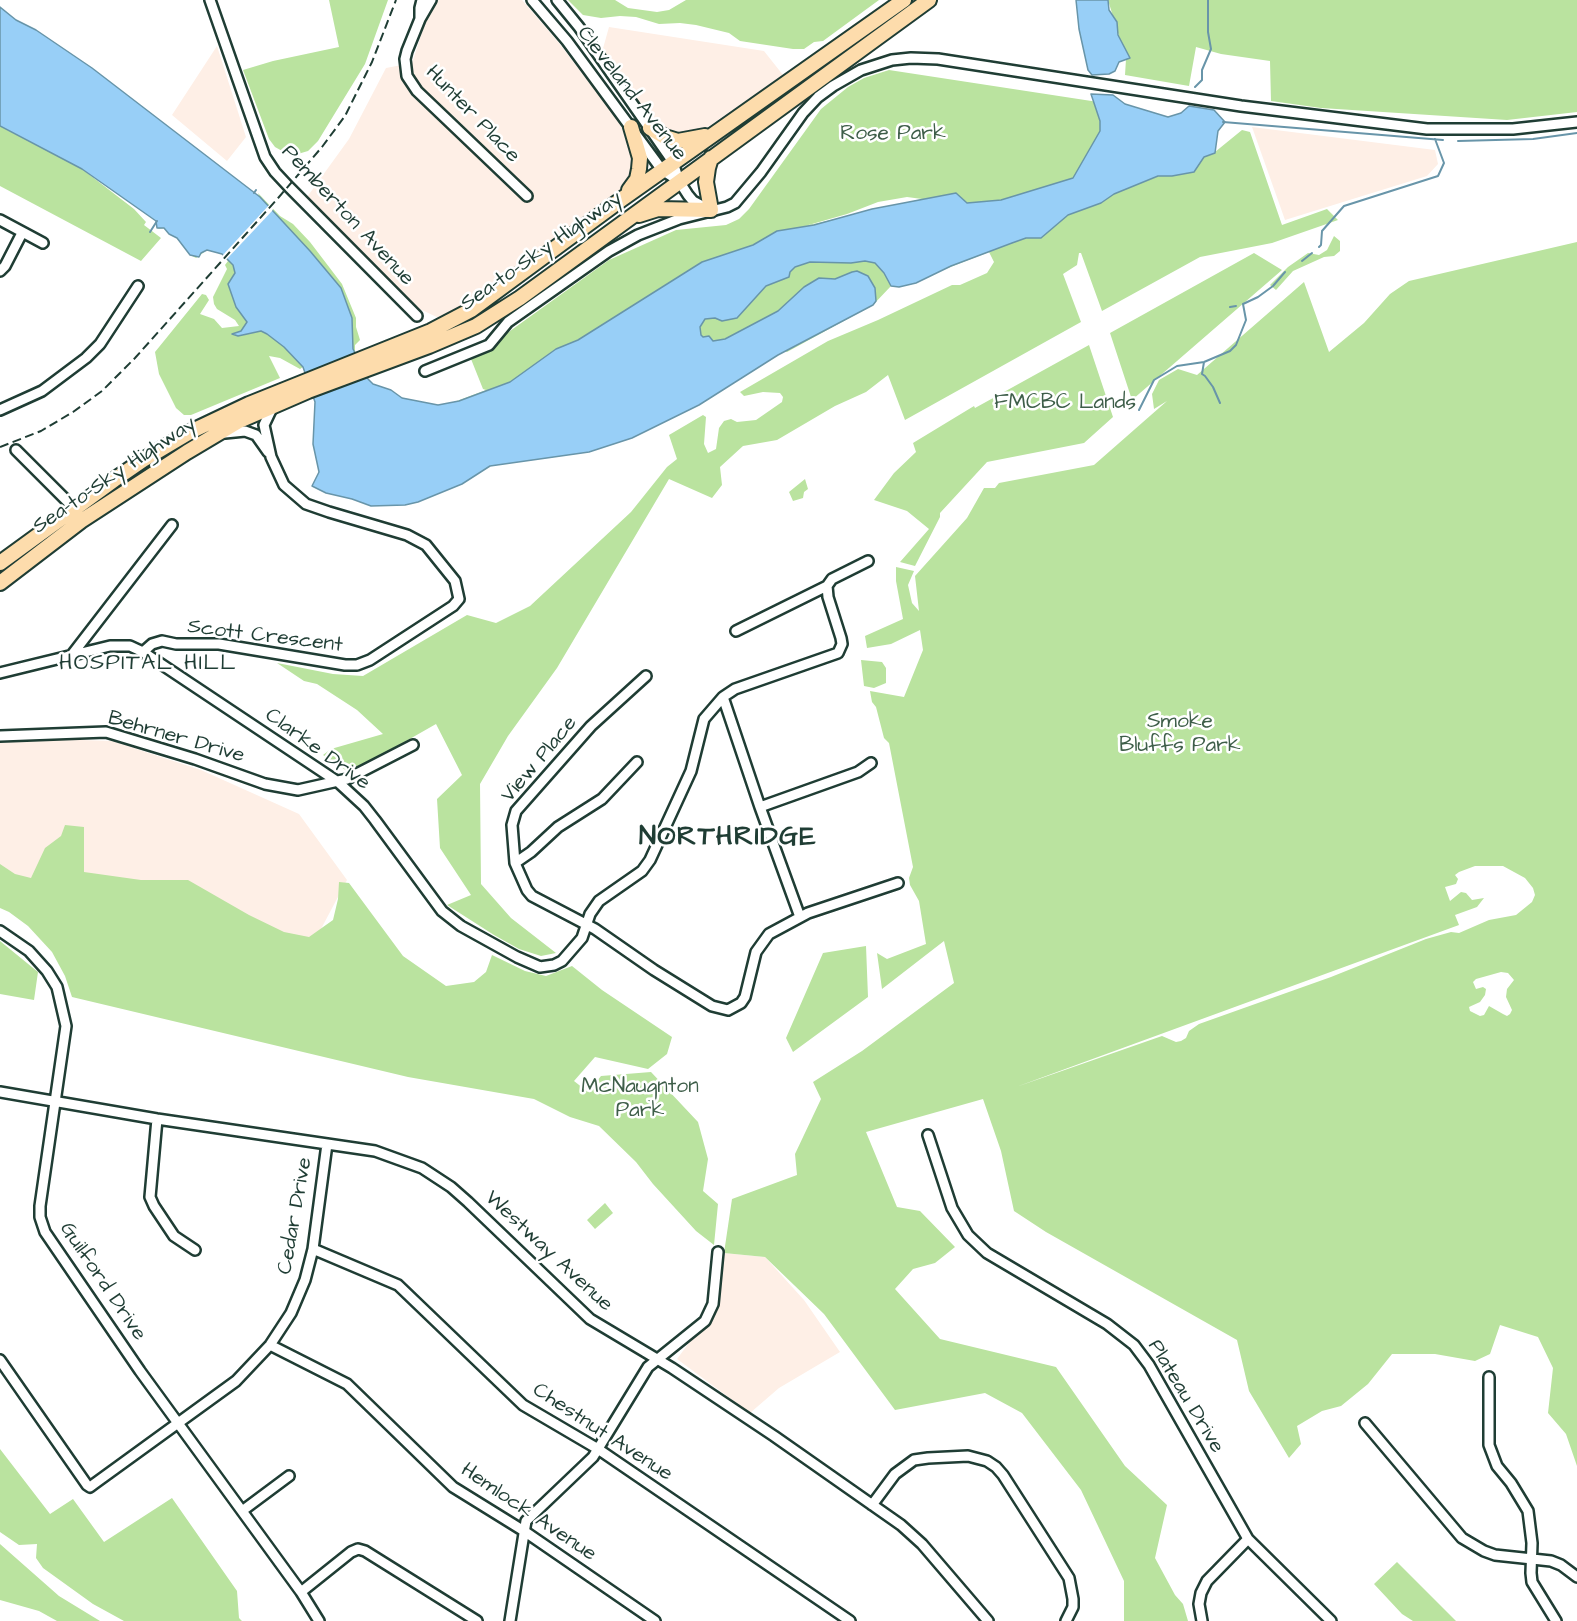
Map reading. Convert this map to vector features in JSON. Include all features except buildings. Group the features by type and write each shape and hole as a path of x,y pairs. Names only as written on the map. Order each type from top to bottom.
{"highway":[{"name":"Sea-to-Sky Highway","path":"372,361 471,310 668,166 904,0"},
{"name":"Sea-to-Sky Highway","path":"0,563 143,460 190,432 249,404 306,386 372,361 429,346 476,326 520,298 929,0"},
{"path":"622,199 637,179 639,169 640,158 631,127"},
{"path":"650,128 664,137 678,141 700,138 721,130"},
{"path":"621,223 658,209 711,210 706,182 711,158"},
{"name":"Sea-to-Sky Highway","path":"0,583 81,521 216,434 273,406 306,386"},
{"path":"0,572 74,518 76,514 74,508 89,504 180,449 216,434"}],"street":[{"name":"Pemberton Avenue","path":"210,0 265,157 289,187 417,316"},
{"name":"Hunter Place","path":"420,20 422,0"},
{"name":"Hunter Place","path":"432,0 420,20 405,59 407,76 412,84 526,196"},
{"name":"Cleveland Avenue","path":"532,0 567,41 631,127 668,166 693,201 711,210"},
{"name":"Cleveland Avenue","path":"557,0 650,128 668,166"},
{"path":"425,371 489,345 508,322 609,251 638,235 680,219 735,203 803,113 833,86 861,70 892,60 938,59 1241,106 1427,129 1513,129 1577,122"},
{"path":"0,220 43,243"},
{"path":"0,271 5,266 22,233"},
{"path":"0,410 42,390 86,358 100,344 138,286"},
{"name":"Scott Crescent","path":"143,652 152,644 162,640 176,644 195,642 357,665 370,660 453,606 459,599 455,581 426,545 407,535 306,504 284,484 271,457 264,425 273,406"},
{"path":"216,434 245,431 256,435 271,457"},
{"path":"16,450 74,508"},
{"path":"71,656 172,525"},
{"path":"736,630 785,609 827,586 832,579 868,561"},
{"path":"827,586 828,597 842,638 840,649 832,656 735,689 723,697 800,916 898,883"},
{"name":"Clarke Drive","path":"0,673 110,646 130,646 143,652 338,782 364,806 442,911 461,926 516,957 540,967 562,961 577,946 594,906 642,871 651,860 691,771 704,719 723,697"},
{"name":"View Place","path":"646,676 591,726 519,806 512,825 512,848 515,863 527,890 532,896 586,925 712,1006 728,1010 741,1003 745,997 756,952 765,937 800,916"},
{"name":"Behrner Drive","path":"0,736 106,732 288,790 308,790 338,782 413,745"},
{"path":"515,863 531,852 558,827 602,799 637,762"},
{"path":"760,807 858,772 871,764"},
{"name":"Guilford Drive","path":"0,931 38,960 57,987 66,1026 40,1206 40,1217 45,1232 178,1424 301,1592 319,1621"},
{"name":"Westway Avenue","path":"0,1092 157,1119 375,1151 394,1156 437,1176 468,1202 579,1310 774,1436 914,1535 988,1621"},
{"path":"157,1119 150,1197 153,1206 174,1236 195,1250"},
{"name":"Plateau Drive","path":"928,1135 952,1208 977,1245 1107,1324 1142,1354 1248,1539 1331,1621"},
{"name":"Cedar Drive","path":"0,1360 90,1487 236,1381 270,1345 291,1313 313,1249 327,1144"},
{"name":"Chestnut Avenue","path":"313,1249 398,1285 523,1406 598,1449 850,1621"},
{"path":"510,1621 526,1521 589,1463 648,1367 705,1321 713,1304 718,1252"},
{"name":"Hemlock Avenue","path":"270,1345 347,1384 453,1487 524,1531 638,1616 655,1621"},
{"path":"1489,1377 1489,1445 1497,1466 1528,1511 1533,1543 1532,1582 1556,1621"},
{"path":"1365,1423 1462,1538 1495,1555 1561,1565 1577,1577"},
{"path":"872,1505 895,1474 914,1460 968,1456 987,1461 1003,1475 1069,1578 1073,1607 1066,1621"},
{"path":"242,1511 289,1476"},
{"path":"1202,1621 1199,1604 1207,1581 1248,1539"},
{"path":"301,1592 351,1552 365,1551 477,1621"}],"shaded area":[{"path":"435,0 522,0 559,43 618,121 629,139 635,158 632,175 626,186 615,197 466,304 441,319 409,304 307,197 349,139 386,68 412,63 430,8"},
{"path":"609,27 764,51 783,75 699,133 677,135 655,122 602,52"},
{"path":"217,46 246,137 227,161 172,115"},
{"path":"1252,127 1435,150 1438,164 1427,176 1285,220"},
{"path":"50,739 112,741 201,770 299,814 347,880 313,944 0,886 0,743"},
{"path":"724,1253 765,1257 804,1300 840,1352 779,1388 750,1413 677,1359 717,1305"}],"green space":[{"path":"329,0 388,0 365,64 318,141 308,151 291,156 275,147 269,139 243,70 339,47"},
{"path":"568,0 615,0 628,8 657,12 669,10 686,0 879,0 823,41 814,42 804,49 793,49 740,41 729,33 696,25 659,24 636,17 601,18 583,15"},
{"path":"1108,0 1577,0 1577,112 1507,120 1321,108 1271,101 1270,61 1221,54 1196,47 1189,86 1125,75 1126,59"},
{"name":"Rose Park","path":"889,70 1098,102 1102,134 1078,181 859,236 511,396 331,420 258,193 310,242 342,284 356,318 360,340 355,345 355,351 368,379 373,384 391,390 402,398 438,405 449,404 486,390 483,389 471,359 609,260 676,230 726,225 739,219 749,209 821,109 848,87 864,78","holes":["907,197 922,199 805,226 878,202"]},
{"path":"1192,107 1214,110 1225,122 1218,131 1215,152 1242,130 1250,132 1282,225 1327,209 1338,220 1272,243 1200,257 1102,311 1081,253 1079,253 1077,265 1063,274 1081,322 905,420 888,375 866,392 835,406 777,440 743,446 720,467 722,485 712,498 669,479 557,668 508,736 480,784 481,884 511,918 556,953 541,956 519,949 447,905 471,895 440,848 437,799 462,775 436,724 350,773 323,755 331,749 383,734 357,710 317,684 304,681 277,663 333,674 363,676 467,615 496,623 530,606 631,512 667,467 677,459 669,435 703,415 706,417 704,444 708,453 716,449 719,428 724,421 756,420 782,402 783,397 780,393 763,392 744,396 740,392 828,341 952,285 960,285 987,273 994,262 989,252 899,287 891,286 873,305 787,352 746,334 641,362 787,258 851,263 865,261 875,263 886,276 1026,238 1041,238 1068,215 1101,203 1113,194 1159,176 1170,176 1195,169 1204,157"},
{"path":"0,126 82,169 134,209 146,222 144,225 161,238 141,261 0,186"},
{"path":"159,226 225,248 303,367 300,369 280,358 269,356 280,378 191,415 184,415 176,408 159,374 155,352 202,294 206,295 209,300 200,314 214,319 222,328 239,326 235,320 217,309 214,304 213,297 227,269 225,265 228,261 222,254 207,250 196,258 190,255 177,238 164,228 158,229"},
{"path":"1334,236 1340,241 1340,251 1334,256 1324,257 1293,271 1276,290 1270,285 1288,267 1308,253 1319,255 1327,250"},
{"name":"Smoke Bluffs Park","path":"1577,242 1577,1466 1566,1434 1548,1413 1553,1368 1538,1337 1500,1325 1490,1354 1475,1361 1435,1354 1392,1354 1368,1384 1341,1406 1322,1411 1297,1426 1301,1444 1289,1458 1249,1391 1237,1340 1046,1232 1014,1211 1001,1151 983,1099 866,1132 897,1207 920,1211 955,1247 935,1263 913,1269 895,1289 940,1339 1056,1367 1125,1466 1167,1505 1155,1558 1175,1595 1183,1604 1188,1621 1124,1621 1124,1581 1081,1490 1022,1413 985,1393 895,1410 824,1314 765,1257 724,1253 732,1199 797,1175 795,1154 821,1099 813,1082 862,1051 954,983 944,941 882,989 877,953 887,959 926,944 919,901 910,885 909,878 913,867 889,743 884,738 870,691 904,697 923,650 920,630 891,644 867,648 865,636 903,619 896,581 896,567 914,571 908,585 912,603 919,611 915,576 967,518 984,488 995,488 999,483 1094,465 1167,401 1154,409 1152,394 1159,380 1178,369 1197,375 1304,282 1329,352 1364,323 1390,294 1409,281","holes":["1475,866 1503,866 1525,878 1533,888 1535,895 1532,902 1516,915 1489,920 1459,933 1451,932 1426,939 1331,977 1199,1024 1181,1041 1176,1042 1162,1036 1016,1087 1459,925 1455,915 1477,907 1484,898 1472,900 1466,893 1461,892 1450,901 1445,887 1456,884 1458,879 1455,875 1459,872","1501,972 1508,973 1514,980 1507,989 1506,997 1512,1010 1510,1014 1507,1016 1489,1006 1484,1015 1480,1016 1470,1011 1469,1007 1480,1002 1486,989 1483,987 1476,989 1473,982 1476,979"]},
{"name":"FMCBC Lands","path":"1254,253 1282,270 1132,400 1110,333"},
{"name":"FMCBC Lands","path":"1089,345 1113,417 1084,443 987,462 940,513 915,566 900,562 929,529 907,511 874,500 894,473 916,452 913,443 974,406 975,408"},
{"path":"805,479 808,489 804,492 803,498 793,501 789,492"},
{"path":"861,660 882,662 886,668 886,683 874,688 864,686"},
{"name":"McNaugnton Park","path":"65,825 84,827 84,872 141,880 188,880 284,932 309,937 333,920 339,882 349,883 403,956 446,986 474,982 486,972 492,955 525,971 546,976 572,966 602,990 672,1037 667,1054 648,1069 595,1057 574,1081 588,1092 601,1076 651,1072 698,1122 708,1159 703,1191 718,1204 714,1245 696,1231 636,1162 599,1126 570,1117 534,1099 408,1077 72,997 65,976 52,952 28,926 0,908 0,864 15,874 31,878 45,848 61,836"},
{"path":"0,941 38,972 34,1000 0,994"},
{"path":"866,946 868,997 793,1052 786,1038 823,953"},
{"path":"605,1203 613,1213 595,1229 587,1220"},
{"path":"0,1449 50,1514 73,1499 104,1542 172,1498 237,1591 239,1618 242,1621 124,1621 93,1604 43,1568 36,1558 37,1544 19,1545 0,1532"},
{"path":"0,1544 59,1596 100,1621 57,1621 39,1611 0,1600"},
{"path":"1397,1562 1456,1621 1413,1621 1402,1614 1374,1584"}],"water":[{"path":"1076,0 1108,0 1109,10 1117,22 1118,35 1130,58 1119,62 1115,71 1109,74 1092,75 1088,70 1079,29"},
{"path":"0,7 16,20 36,30 92,68 260,197 341,288 352,318 353,349 368,379 373,384 391,390 402,398 438,405 459,401 510,382 556,349 578,340 702,262 753,245 777,231 814,225 872,209 956,193 967,203 1001,200 1073,178 1100,131 1100,121 1091,94 1113,95 1125,104 1168,117 1181,113 1189,106 1214,110 1225,122 1218,131 1215,153 1204,157 1194,172 1158,176 1114,194 1101,203 1068,215 1041,238 1026,238 1012,243 951,266 916,283 899,287 891,286 875,263 865,261 810,262 795,267 789,277 766,286 737,318 722,321 715,318 705,319 700,327 701,335 709,336 713,341 725,339 778,311 804,287 819,278 835,279 857,271 868,276 875,288 876,301 873,305 778,355 699,405 632,438 589,452 490,466 462,484 418,502 405,505 371,506 326,493 312,486 319,472 313,444 315,402 303,367 284,347 261,331 238,336 232,334 241,331 247,322 236,307 228,284 235,273 233,265 222,254 207,250 199,257 190,255 177,238 164,228 157,228 156,221 82,169 0,126"}],"pier":[{"path":"270,204 274,207 272,211 224,262 221,258 223,255"}],"waterway":[{"path":"1195,87 1202,80 1202,70 1211,49 1208,32 1208,0"},
{"path":"1223,122 1443,140"},
{"path":"1458,141 1533,139 1577,133"},
{"path":"1319,247 1322,231 1344,206 1438,176 1444,163 1435,139"},
{"path":"150,232 157,221"},
{"path":"1302,261 1312,253"},
{"path":"1139,410 1154,380 1177,366 1204,362 1230,351 1236,345 1246,320 1243,304 1273,286 1285,272"},
{"path":"1230,307 1236,306"},
{"path":"1204,362 1202,374 1213,387 1220,403"}],"railway":[{"path":"0,447 41,431 102,391 135,358 279,197 345,116 372,62 396,0"}],"district":[{"name":"HOSPITAL HILL","path":"148,664"},
{"name":"NORTHRIDGE","path":"728,838"}]}
